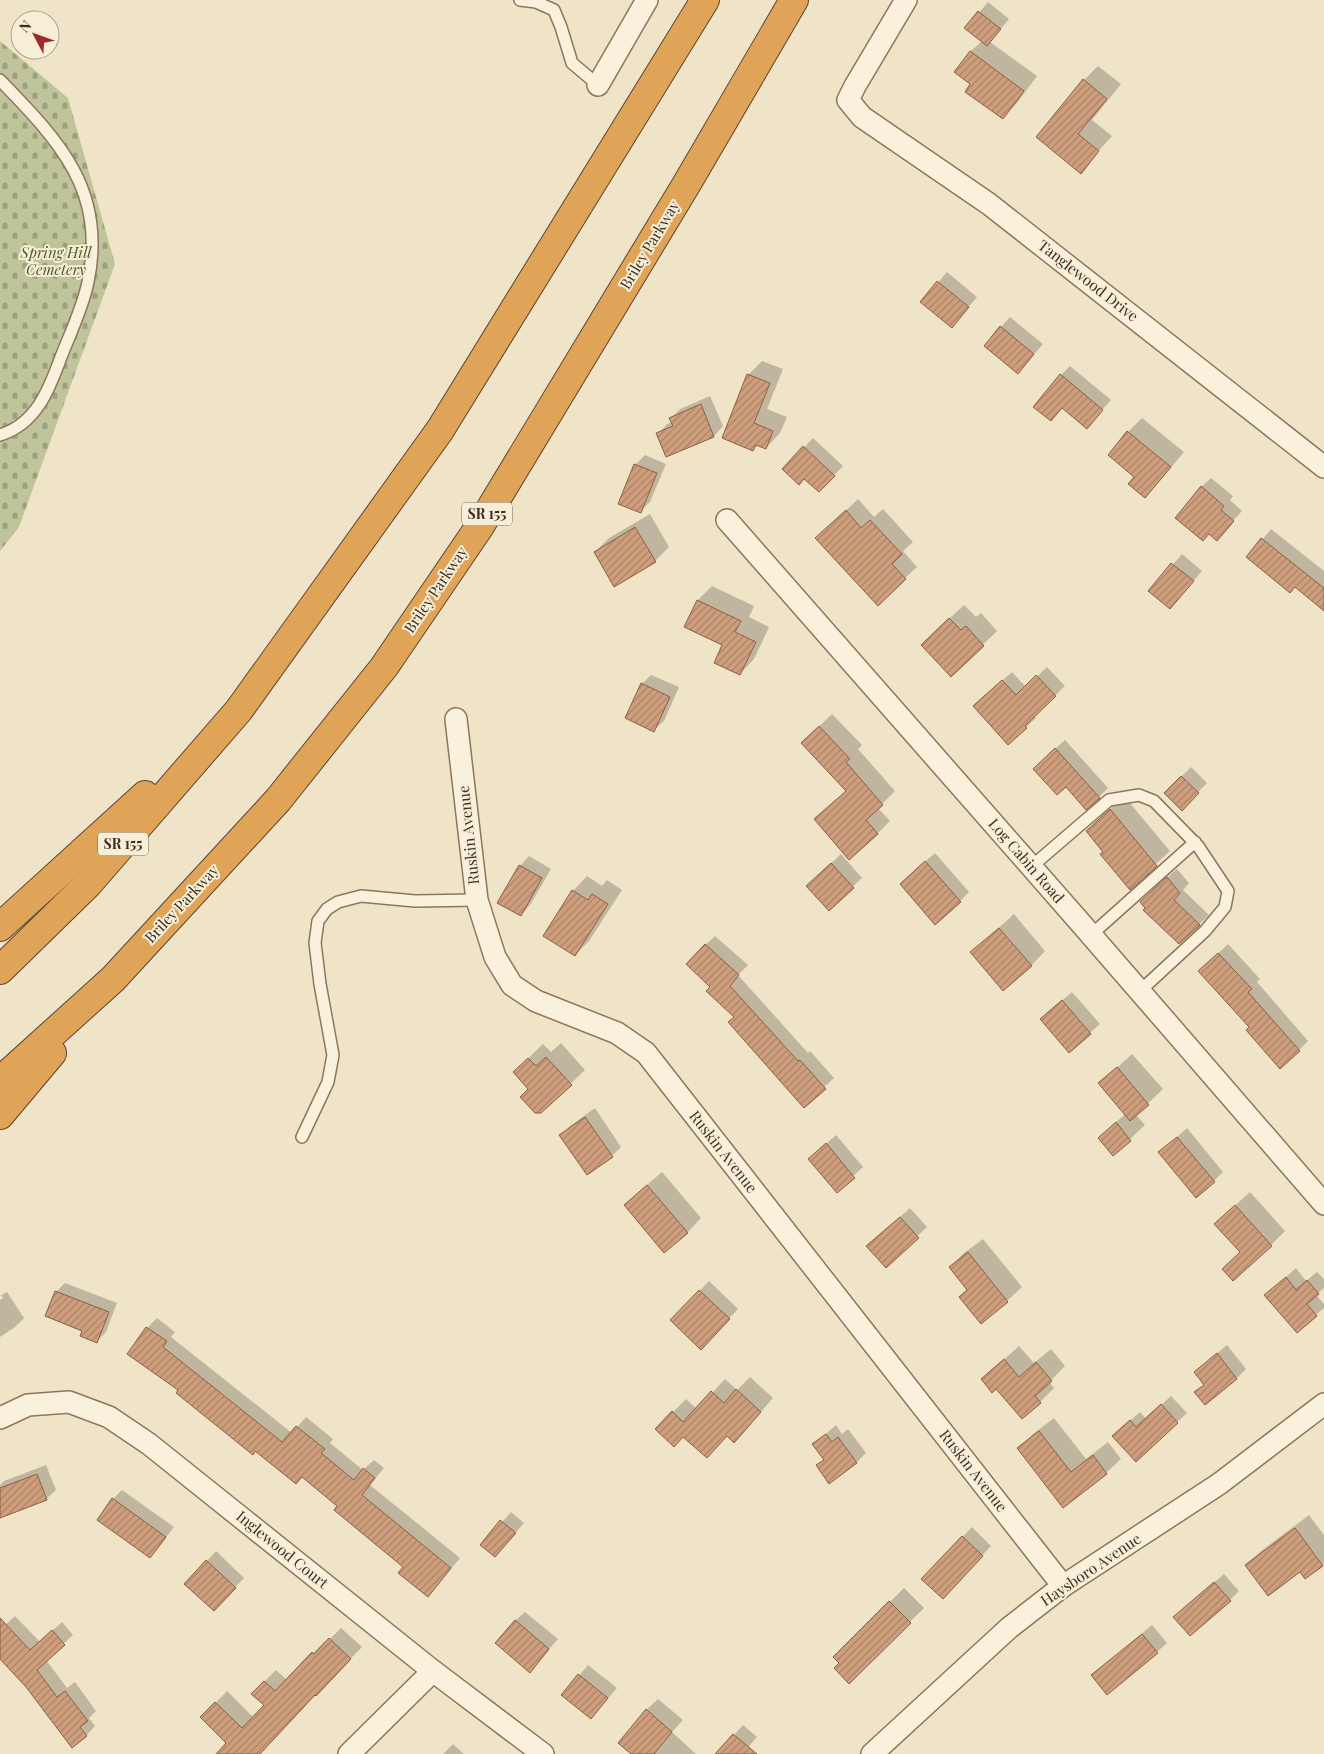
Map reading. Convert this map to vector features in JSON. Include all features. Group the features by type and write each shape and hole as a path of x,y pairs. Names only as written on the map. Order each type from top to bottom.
{"highway":[{"name":"SR 155","path":"0,970 88,884 239,710 440,430 705,0"},
{"name":"Briley Parkway","path":"0,1081 113,979 278,800 384,667 480,526 686,185 794,0"},
{"path":"0,928 239,710"},
{"path":"0,1115 113,979"}],"street":[{"path":"598,85 647,0"},
{"name":"Tanglewood Drive","path":"906,0 848,100 862,117 989,204 1324,467"},
{"name":"Log Cabin Road","path":"727,520 1324,1204"},
{"name":"Ruskin Avenue","path":"456,719 477,900 495,957 512,985 536,1001 617,1033 646,1053 1063,1586"},
{"name":"Inglewood Court","path":"0,1418 28,1406 69,1402 109,1417 149,1444 434,1671 543,1754"},
{"name":"Haysboro Avenue","path":"872,1754 1009,1628 1063,1586 1219,1484 1324,1404"},
{"path":"349,1754 434,1671"}],"lane":[{"path":"520,0 536,2 554,10 562,27 572,63 598,85"},
{"path":"0,80 43,125 66,155 80,182 90,213 93,248 88,283 47,391 33,414 16,428 0,435"},
{"path":"1031,867 1109,800 1139,794 1154,801 1195,842 1228,891 1226,907 1205,932 1140,991"},
{"path":"1091,935 1195,842"},
{"path":"302,1137 328,1082 333,1055 320,984 315,943 318,921 327,909 338,902 361,896 415,901 477,900"}],"green space":[{"name":"Spring Hill Cemetery","path":"0,41 10,49 10,60 23,60 68,98 115,264 19,527 0,551"}],"building":[{"path":"978,11 1001,29 987,46 964,28"},
{"path":"970,51 1024,91 1003,119 965,92 970,84 954,72"},
{"path":"1083,79 1107,99 1078,134 1099,151 1081,174 1036,137"},
{"path":"937,281 969,307 952,328 920,302"},
{"path":"1000,326 1034,354 1018,374 984,346"},
{"path":"747,374 770,383 754,423 773,431 766,449 756,445 753,451 722,438"},
{"path":"1060,374 1103,410 1087,429 1062,408 1051,421 1033,407"},
{"path":"701,404 714,437 666,457 656,433 673,426 669,418"},
{"path":"1127,431 1171,467 1145,498 1128,484 1134,477 1108,455"},
{"path":"803,446 835,476 819,492 804,479 799,485 782,469"},
{"path":"634,464 657,473 641,513 618,504"},
{"path":"1201,486 1224,506 1221,510 1234,521 1217,541 1209,534 1203,541 1175,518"},
{"path":"846,510 861,528 870,520 902,554 892,564 906,579 878,606 815,538"},
{"path":"635,527 656,562 614,587 594,552"},
{"path":"1261,538 1324,588 1324,611 1295,587 1290,593 1246,557"},
{"path":"1171,563 1194,581 1170,609 1148,591"},
{"path":"697,600 741,621 735,632 756,642 740,675 714,663 722,645 684,627"},
{"path":"949,618 961,630 966,626 984,646 951,677 921,645"},
{"path":"1036,675 1056,696 1025,726 1027,728 1008,745 973,706 1002,680 1016,695"},
{"path":"641,683 670,697 654,732 625,718"},
{"path":"819,726 850,759 846,762 883,805 866,820 878,834 849,860 814,819 846,791 801,743"},
{"path":"1055,748 1100,798 1086,810 1066,787 1057,795 1033,769"},
{"path":"1181,776 1199,793 1182,811 1164,793"},
{"path":"1110,809 1157,866 1130,890 1100,854 1103,852 1086,831"},
{"path":"925,861 961,902 935,925 900,884"},
{"path":"831,863 854,888 829,911 806,886"},
{"path":"519,865 542,878 521,916 497,903"},
{"path":"1167,877 1180,893 1174,900 1200,925 1179,944 1143,910 1145,908 1140,902"},
{"path":"572,890 588,900 592,894 608,904 575,956 543,936"},
{"path":"999,928 1032,966 1003,991 970,952"},
{"path":"705,944 739,975 730,986 826,1089 804,1108 728,1022 734,1017 706,991 710,987 686,964"},
{"path":"1218,953 1252,989 1248,992 1300,1051 1280,1069 1246,1030 1249,1027 1198,971"},
{"path":"1062,1000 1091,1034 1069,1053 1040,1019"},
{"path":"546,1057 572,1085 541,1113 535,1113 520,1097 528,1089 513,1072 528,1058 536,1066"},
{"path":"1117,1067 1149,1105 1130,1121 1098,1083"},
{"path":"585,1117 613,1157 587,1175 559,1135"},
{"path":"1116,1122 1131,1141 1113,1156 1098,1138"},
{"path":"1177,1137 1215,1182 1196,1198 1158,1152"},
{"path":"826,1143 855,1178 837,1193 808,1159"},
{"path":"647,1185 688,1233 664,1253 624,1205"},
{"path":"1235,1205 1272,1246 1233,1281 1222,1269 1240,1252 1214,1224"},
{"path":"900,1217 919,1238 886,1268 866,1246"},
{"path":"968,1252 1008,1302 981,1324 959,1297 967,1290 949,1267"},
{"path":"1286,1277 1296,1290 1307,1280 1319,1294 1307,1304 1317,1316 1297,1333 1264,1295"},
{"path":"699,1290 730,1319 701,1350 670,1320"},
{"path":"55,1291 109,1312 97,1343 80,1336 82,1331 45,1316"},
{"path":"146,1327 167,1341 163,1347 282,1442 296,1426 325,1449 321,1453 354,1480 363,1468 375,1478 362,1495 451,1568 428,1597 398,1573 403,1567 334,1510 337,1506 302,1477 296,1484 255,1451 253,1455 176,1393 178,1390 127,1354"},
{"path":"1217,1353 1237,1379 1205,1405 1194,1392 1204,1385 1194,1372"},
{"path":"1004,1359 1019,1377 1036,1362 1052,1381 1035,1396 1041,1403 1022,1419 996,1389 992,1393 981,1379"},
{"path":"736,1389 761,1412 734,1443 727,1436 707,1458 683,1437 674,1447 655,1429 672,1411 683,1422 711,1391 724,1403"},
{"path":"1161,1404 1178,1423 1136,1462 1112,1436 1130,1420 1136,1427"},
{"path":"1039,1431 1071,1472 1093,1455 1107,1474 1063,1508 1017,1448"},
{"path":"826,1434 832,1442 838,1437 857,1463 829,1484 816,1465 824,1460 812,1444"},
{"path":"37,1474 47,1500 0,1518 0,1488"},
{"path":"112,1498 166,1537 150,1558 97,1520"},
{"path":"500,1520 516,1533 495,1557 480,1545"},
{"path":"1295,1528 1323,1566 1305,1579 1300,1572 1268,1596 1245,1565"},
{"path":"962,1536 983,1556 943,1599 921,1579"},
{"path":"206,1560 236,1588 214,1611 184,1584"},
{"path":"1214,1582 1231,1601 1190,1636 1173,1617"},
{"path":"889,1601 911,1623 849,1684 834,1668 839,1663 833,1657"},
{"path":"0,1618 30,1650 52,1630 65,1645 37,1670 57,1697 65,1691 88,1721 80,1727 87,1736 72,1748 26,1687 0,1659"},
{"path":"515,1620 549,1649 530,1673 495,1643"},
{"path":"1142,1634 1158,1653 1107,1695 1091,1675"},
{"path":"329,1638 351,1659 260,1754 216,1754 226,1743 200,1717 215,1702 242,1728 264,1705 251,1694 264,1681 275,1691 312,1652 314,1654"},
{"path":"578,1674 608,1698 591,1719 561,1695"},
{"path":"646,1709 672,1732 654,1754 631,1754 618,1743"},
{"path":"733,1734 757,1754 715,1754"}]}
